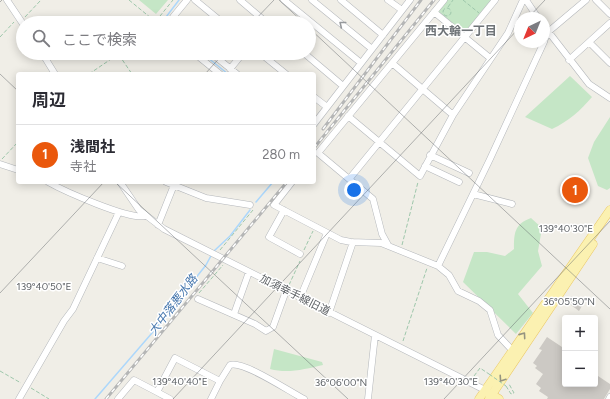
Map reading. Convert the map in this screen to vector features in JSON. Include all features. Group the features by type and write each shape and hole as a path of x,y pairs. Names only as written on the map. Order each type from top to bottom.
{"main road":[{"path":"488,395 512,350 610,210"},
{"path":"479,399 488,395 610,220"},
{"path":"488,395 499,399"}],"street":[{"path":"7,0 18,16"},
{"path":"177,16 187,0"},
{"path":"195,0 214,16"},
{"path":"240,0 259,16"},
{"path":"284,0 304,16"},
{"path":"312,0 372,49"},
{"path":"341,0 383,35"},
{"path":"388,0 402,10"},
{"path":"316,121 410,0"},
{"path":"388,246 382,234 373,199 350,178 316,153 444,0"},
{"path":"350,178 495,0"},
{"path":"348,116 420,176 453,115 508,33 523,0"},
{"path":"526,0 534,12"},
{"path":"550,30 586,0"},
{"path":"596,0 610,14"},
{"path":"434,12 490,58"},
{"path":"569,60 610,23"},
{"path":"316,26 361,63"},
{"path":"550,35 589,84 610,98"},
{"path":"589,42 610,63"},
{"path":"438,266 541,48"},
{"path":"46,60 54,72"},
{"path":"203,60 218,72"},
{"path":"220,60 235,72"},
{"path":"230,68 237,60"},
{"path":"269,60 284,72"},
{"path":"312,60 343,86"},
{"path":"392,63 453,115"},
{"path":"316,99 327,107"},
{"path":"430,155 469,173"},
{"path":"0,163 16,169"},
{"path":"425,166 459,182"},
{"path":"53,184 119,212 145,216"},
{"name":"加須幸手線旧道","path":"121,184 130,199 145,216 158,225 375,335 488,395"},
{"path":"290,184 274,205 341,240 381,243 438,266 449,276 458,291 479,301 490,310 498,335 512,350"},
{"path":"158,225 174,185 206,198 250,205"},
{"path":"473,194 512,204"},
{"path":"284,210 269,237 300,254"},
{"path":"19,399 64,321 73,309 119,212"},
{"path":"300,298 328,233"},
{"path":"329,313 354,242"},
{"path":"97,258 122,266"},
{"path":"234,314 249,272"},
{"path":"198,299 234,314 266,331 269,331 273,327 286,291"},
{"path":"368,399 375,335"},
{"path":"157,392 175,358 220,381"},
{"path":"211,399 220,381 232,364 249,368 304,399"},
{"path":"118,399 134,380 170,399"}],"path":[{"path":"26,16 41,0"},
{"path":"129,0 149,16"},
{"path":"161,16 173,0"},
{"path":"448,7 451,13 445,16 442,10 448,7 453,0"},
{"path":"463,0 482,16"},
{"path":"0,37 16,25"},
{"path":"92,72 110,60"},
{"path":"123,60 131,72"},
{"path":"0,163 16,144"},
{"path":"401,251 420,176"},
{"path":"215,255 253,211 255,208 250,205"},
{"path":"400,348 429,262"},
{"path":"198,299 196,297 224,264"},
{"path":"474,376 480,368 506,386 511,394 514,393 509,384"}],"green space":[{"path":"139,0 168,0 156,14"},
{"path":"447,0 492,0 465,33 462,33 438,14 438,11"},
{"path":"570,76 592,97 579,111 564,123 552,129 525,117"},
{"path":"610,117 610,188 607,190 598,186 588,158 594,142"},
{"path":"531,218 542,228 538,251 542,266 518,294 533,313 516,334 463,282 474,252 487,252 505,256 514,249 514,239 518,226 525,220"},
{"path":"274,349 322,362 323,365 290,371 270,369"}],"building":[{"path":"571,296 583,304 579,311 567,302"},
{"path":"547,337 562,347 562,387 598,387 598,376 610,384 610,389 604,399 547,399 548,397 539,391 541,388 536,384 543,374 535,368 537,366 533,363 542,350 539,349"}],"waterway":[{"name":"大中落悪水路","path":"167,16 179,0"},
{"name":"大中落悪水路","path":"211,60 226,72"},
{"name":"大中落悪水路","path":"256,202 271,184"},
{"name":"大中落悪水路","path":"214,251 230,236 250,210"},
{"name":"大中落悪水路","path":"95,399 152,333 206,265 212,254"}],"railway":[{"path":"323,129 421,0"},
{"path":"316,146 434,0"},
{"path":"106,399 285,184"}],"place":[{"name":"浅間社","path":"575,190"}],"district":[{"name":"西大輪一丁目","path":"461,31"}]}
